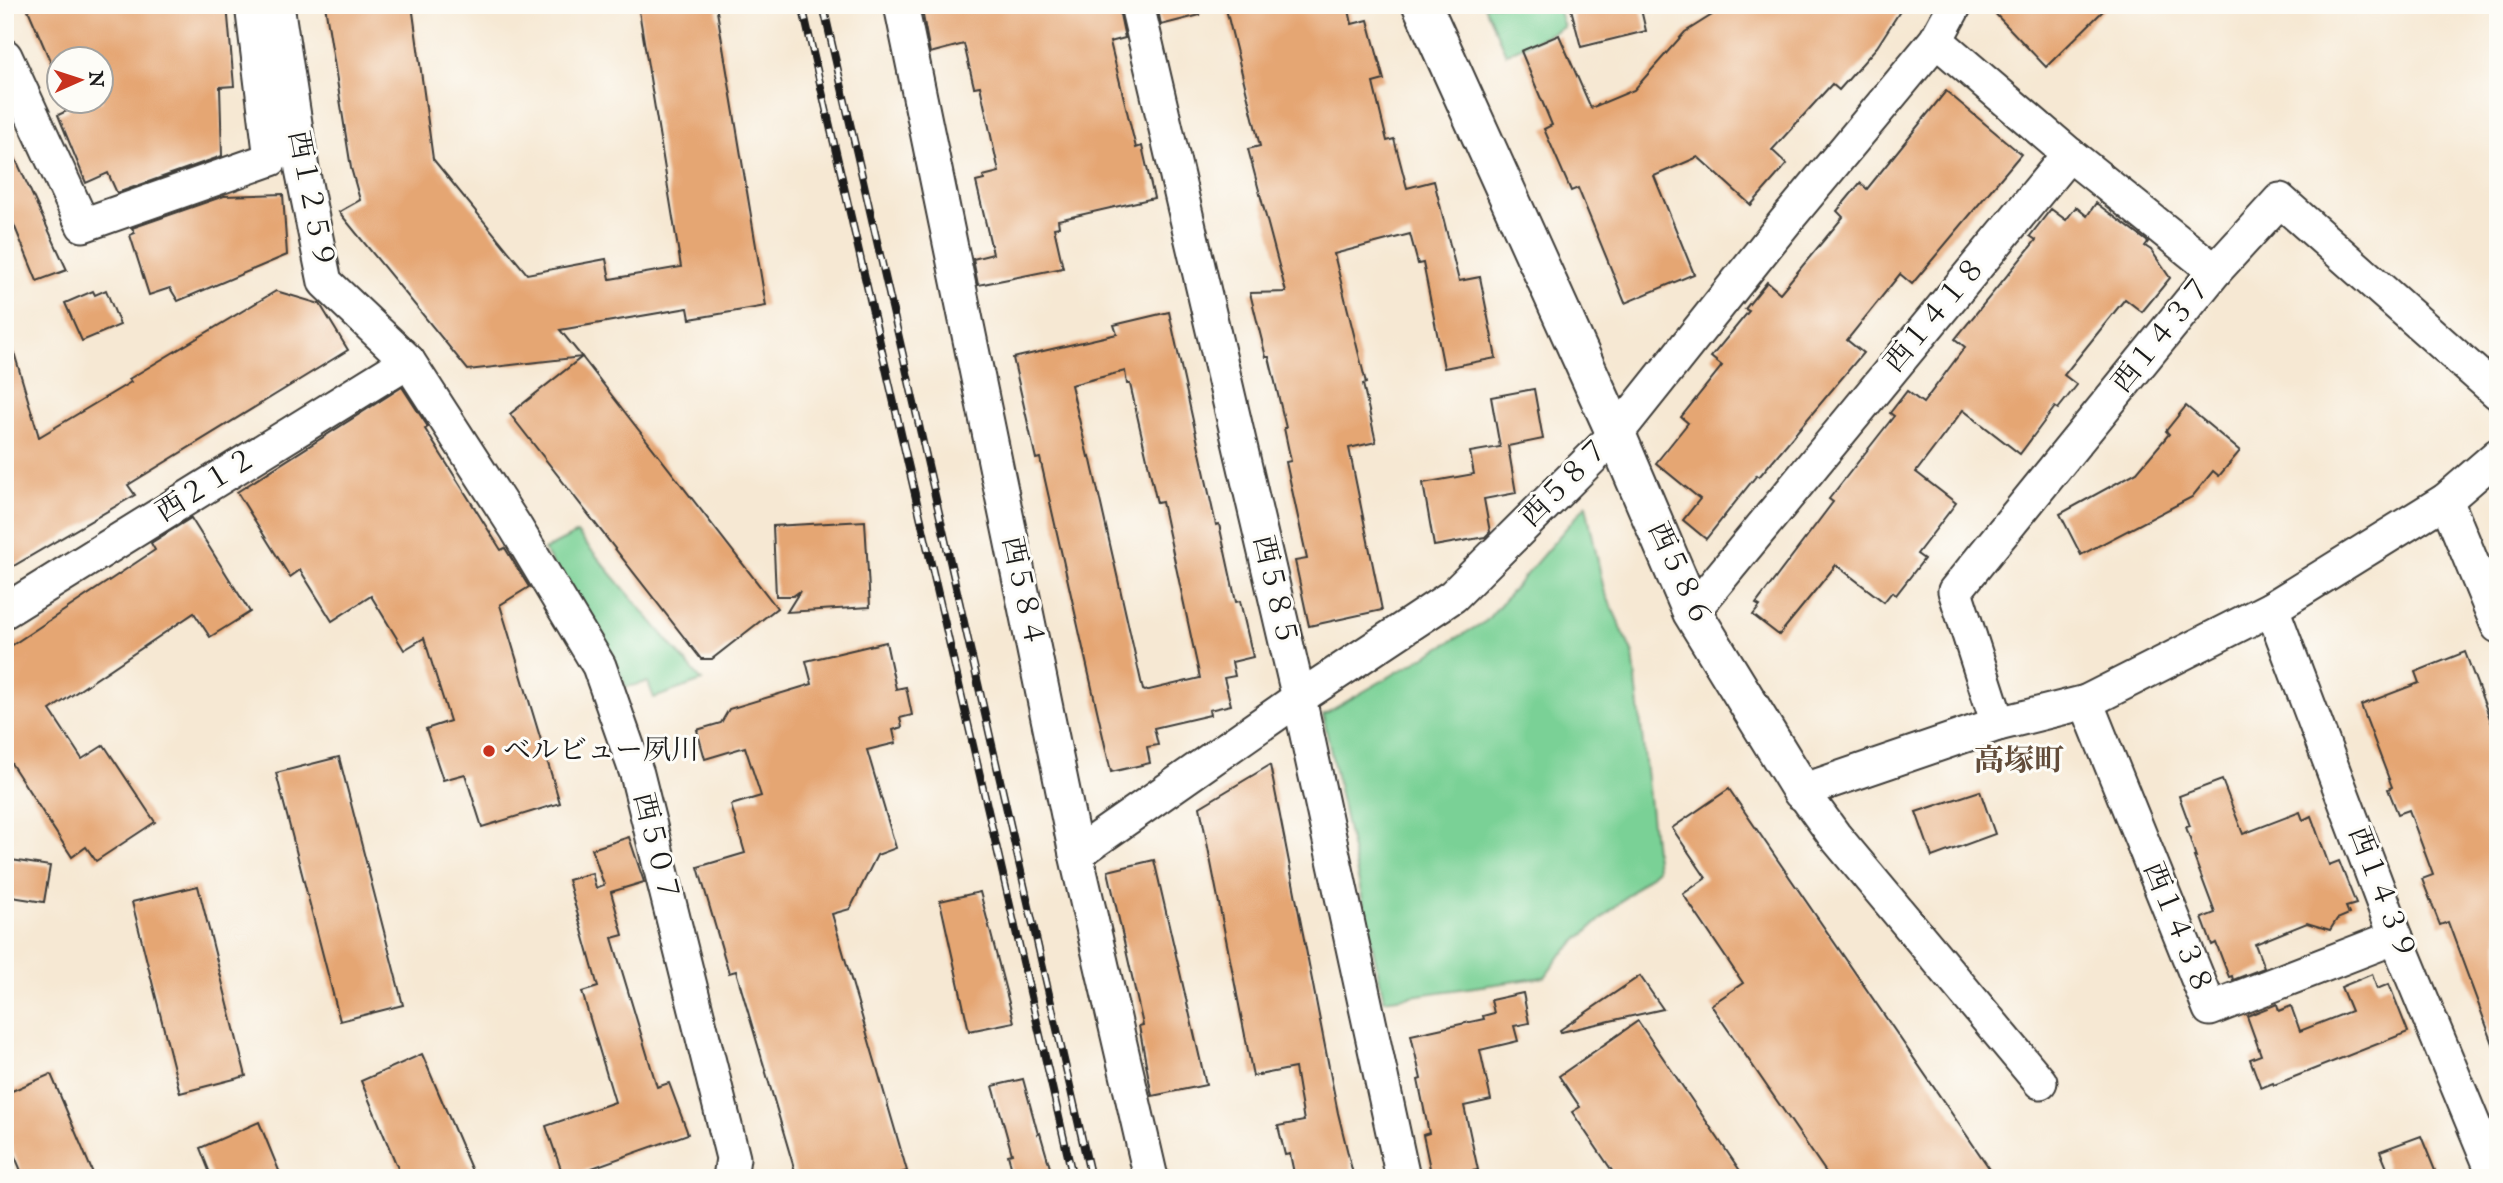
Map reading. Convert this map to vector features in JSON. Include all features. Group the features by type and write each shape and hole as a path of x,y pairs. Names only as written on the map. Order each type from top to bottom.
{"street":[{"path":"5,56 83,225 271,159 251,5"},
{"name":"西１２５９","path":"277,5 302,169 325,282 408,361"},
{"name":"西５８４","path":"901,5 1076,854 1151,1178"},
{"name":"西５８５","path":"1137,5 1300,698 1403,1178"},
{"name":"西５８６","path":"1422,5 1616,434 1692,612 1802,791 1834,835 2040,1082"},
{"name":"西５８７","path":"1076,854 1300,698 1453,596 1616,434 1785,222 1936,40 1955,5"},
{"path":"1936,40 2069,154 2215,271"},
{"name":"西１４１８","path":"1692,612 2069,154"},
{"name":"西１４３７","path":"1998,724 1955,591 2215,271 2280,200 2498,393"},
{"name":"西２１２","path":"5,611 408,361"},
{"name":"西５０７","path":"408,361 516,528 599,666 637,774 733,1158 730,1178"},
{"path":"1802,791 1998,724 2086,702 2272,608 2446,500 2498,455"},
{"path":"2446,500 2498,626"},
{"name":"西１４３９","path":"2272,608 2396,937 2494,1174 2498,1172"},
{"name":"西１４３８","path":"2086,702 2210,1009 2396,937"}],"green space":[{"path":"1484,5 1557,5 1564,27 1506,54"},
{"path":"1586,505 1604,590 1633,654 1657,869 1560,956 1545,977 1384,1000 1323,715 1486,621"},
{"path":"577,533 702,681 654,698 648,682 626,687 613,658 544,550"}],"building":[{"path":"26,5 227,5 234,86 220,87 222,156 117,193 108,173 86,183 58,116 116,116 116,46 46,46 46,51"},
{"path":"325,5 412,5 433,159 527,274 606,259 610,279 681,267 638,5 716,5 766,306 690,319 688,308 560,330 582,357 468,370 339,212 360,200 351,168"},
{"path":"921,5 1118,5 1125,38 1110,42 1136,148 1142,146 1154,198 1058,220 1059,227 1054,228 1063,268 978,285 973,259 993,254 976,182 984,180 983,176 999,172 980,86 974,87 964,44 930,53"},
{"path":"1157,5 1198,5 1200,15 1161,25"},
{"path":"1225,5 1348,5 1352,24 1368,20 1384,80 1373,83 1387,141 1394,139 1407,188 1434,181 1459,281 1480,277 1496,358 1444,368 1423,263 1418,264 1410,234 1334,254 1366,383 1363,384 1376,442 1349,448 1382,610 1309,626 1295,561 1307,559 1286,462 1291,461 1286,428 1250,293 1286,292 1248,149 1260,146"},
{"path":"1570,5 1640,5 1646,31 1581,47"},
{"path":"1728,5 1904,5 1877,47 1839,90 1832,84 1772,150 1787,164 1751,205 1698,157 1654,176 1694,274 1625,303 1578,188 1571,191 1544,129 1552,125 1521,51 1559,35 1591,108 1634,90 1685,32"},
{"path":"1987,5 2109,5 2046,67"},
{"path":"1946,91 2021,154 1912,284 1900,274 1847,340 1863,353 1759,477 1757,475 1706,539 1683,520 1700,499 1656,463 1688,423 1681,417 1722,366 1711,357 1749,311 1745,309 1767,282 1780,293 1843,217 1837,211 1860,183 1867,189"},
{"path":"5,136 67,270 37,281 5,203"},
{"path":"283,194 287,255 178,301 170,288 149,295 130,235 135,233 132,228 224,196"},
{"path":"2096,203 2148,242 2145,246 2151,250 2170,278 2142,312 2125,299 2064,375 2077,385 2058,409 2055,407 2020,454 1963,410 1916,472 1956,503 1917,554 1924,559 1896,595 1892,592 1884,602 1836,565 1779,635 1753,615 1760,606 1756,604 1833,502 1829,499 1894,416 1890,413 1907,391 1923,403 1965,347 1955,339 2036,240 2030,236 2051,209 2066,220 2076,207 2087,216"},
{"path":"106,290 120,325 82,341 65,303 93,291 95,295"},
{"path":"276,291 320,304 348,350 128,485 135,495 5,571 5,350 13,349 39,437 131,382 129,379"},
{"path":"1169,312 1216,525 1219,524 1236,602 1240,601 1253,657 1232,662 1235,676 1224,678 1231,705 1209,710 1210,715 1154,728 1158,745 1147,747 1150,763 1111,772 1040,458 1036,459 1013,358 1117,334 1114,325","holes":["1125,371 1127,384 1130,384 1157,503 1162,502 1200,678 1145,691 1071,385"]},
{"path":"582,357 777,608 712,659 701,659 510,414"},
{"path":"402,387 428,427 425,429 501,550 505,548 529,587 500,605 560,803 482,827 465,774 443,780 426,729 450,721 424,638 404,650 371,596 332,621 300,570 290,577 237,492"},
{"path":"1534,389 1543,439 1508,446 1516,493 1484,499 1490,532 1485,537 1434,546 1423,483 1474,474 1470,452 1500,447 1491,397"},
{"path":"2186,406 2240,451 2219,476 2213,471 2192,497 2081,555 2060,514 2137,472 2169,434 2166,431"},
{"path":"191,518 250,612 210,637 194,613 50,710 82,759 104,745 155,822 96,861 86,847 72,857 5,754 5,650 155,550 151,543"},
{"path":"865,521 870,607 787,612 800,591 793,596 776,596 773,526"},
{"path":"886,642 896,689 906,687 912,715 900,718 902,727 893,730 896,743 867,750 896,848 877,855 850,909 832,914 907,1171 884,1178 797,1178 736,971 729,973 698,867 745,853 731,805 761,796 745,747 705,759 697,730 721,723 729,709 812,684 806,661"},
{"path":"2465,652 2498,740 2498,1048 2495,1049 2448,922 2440,925 2422,879 2433,875 2409,810 2398,814 2388,789 2392,787 2361,705 2419,683 2415,672"},
{"path":"339,757 403,1005 340,1021 276,773"},
{"path":"1270,765 1338,1113 1354,1178 1295,1178 1290,1154 1285,1155 1278,1126 1304,1121 1295,1068 1253,1076 1200,807"},
{"path":"2222,780 2243,834 2300,812 2303,820 2311,816 2329,865 2339,861 2356,904 2346,907 2349,914 2337,919 2330,930 2307,923 2255,944 2264,968 2233,980 2232,976 2229,977 2216,943 2212,945 2202,918 2215,913 2194,857 2186,827 2190,826 2179,796"},
{"path":"1729,789 1996,1178 1830,1178 1711,1005 1743,983 1683,894 1706,878 1672,828"},
{"path":"1980,791 1995,834 1932,857 1916,812"},
{"path":"629,837 644,882 611,892 623,935 612,938 657,1087 669,1083 688,1134 564,1178 546,1126 615,1102 582,992 598,987 568,880 592,873 596,888 604,885 592,849"},
{"path":"5,859 50,866 44,902 5,896"},
{"path":"1154,860 1206,1085 1152,1096 1139,1026 1143,1025 1108,871"},
{"path":"198,886 246,1076 180,1093 132,902"},
{"path":"980,892 1014,1022 969,1031 940,901"},
{"path":"2372,974 2377,989 2389,984 2408,1032 2261,1088 2250,1059 2261,1055 2247,1016 2277,1004 2279,1011 2291,1006 2300,1031 2351,1011 2341,987"},
{"path":"1640,976 1663,1009 1561,1032 1560,1030"},
{"path":"1523,993 1529,1023 1514,1026 1518,1041 1480,1050 1491,1100 1464,1106 1478,1170 1432,1178 1423,1135 1429,1133 1411,1035 1484,1019 1483,1016 1494,1013 1491,1000"},
{"path":"1638,1021 1745,1178 1617,1178 1572,1112 1580,1107 1559,1076"},
{"path":"422,1054 475,1178 402,1178 361,1081"},
{"path":"51,1074 95,1178 24,1178 5,1133 5,1094"},
{"path":"1023,1079 1053,1178 1014,1178 1008,1155 1012,1154 993,1086"},
{"path":"259,1122 282,1178 212,1178 200,1148"},
{"path":"2421,1136 2438,1178 2391,1178 2380,1151"}],"railway":[{"path":"802,5 1073,1178"},
{"path":"823,5 1091,1178"}],"place":[{"name":"ベルビュー夙川","path":"489,751"}],"district":[{"name":"高塚町","path":"2019,762"}]}
